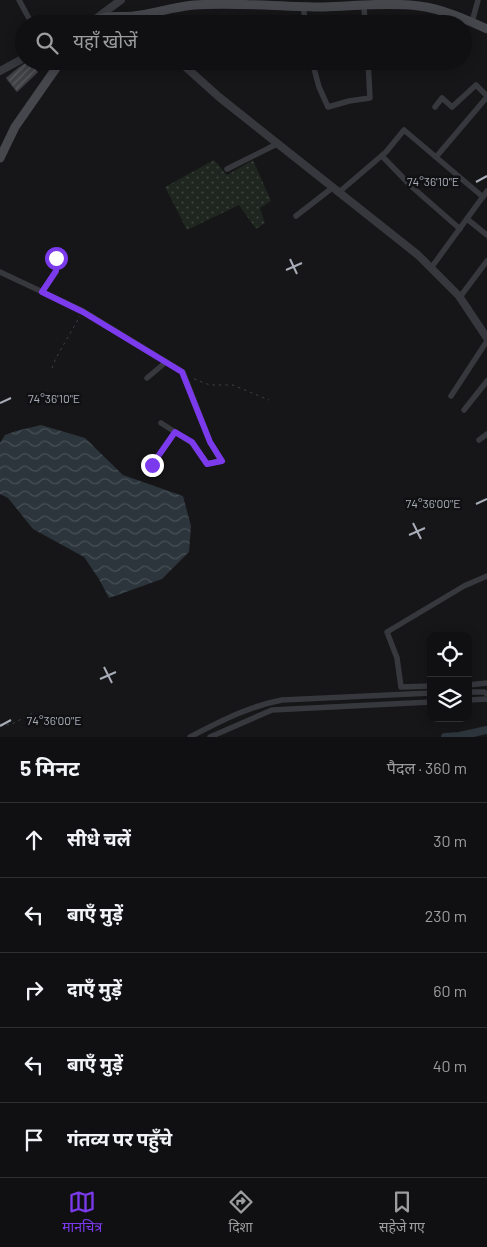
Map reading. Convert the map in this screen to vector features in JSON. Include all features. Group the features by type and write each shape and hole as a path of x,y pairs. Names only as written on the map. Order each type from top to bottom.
{"main road":[{"path":"138,15 166,8 231,3 303,7 417,6 437,9 453,15"},
{"path":"472,22 487,29"},
{"path":"0,158 15,127 55,70"}],"street":[{"path":"19,0 27,15"},
{"path":"99,15 121,0"},
{"path":"472,22 478,0"},
{"path":"364,6 364,15"},
{"path":"303,7 304,15"},
{"path":"0,71 15,63"},
{"path":"189,70 219,97 418,256 460,297 487,340 451,396"},
{"path":"314,70 319,87 328,107 370,98 368,70"},
{"path":"435,107 442,98 452,107 476,85 487,96 436,157"},
{"path":"296,216 382,156 404,130 485,195 431,268"},
{"path":"227,169 277,144"},
{"path":"382,156 411,186 460,228"},
{"path":"467,219 487,235"},
{"path":"42,292 56,271 56,258"},
{"path":"460,297 486,264"},
{"path":"0,272 83,312 182,372 210,442 222,461 207,464 192,442 161,423"},
{"path":"147,378 166,362"},
{"path":"464,410 487,382"},
{"path":"152,465 175,432"},
{"path":"480,440 487,434"},
{"path":"427,686 401,687 398,658 387,632 464,586 487,576"},
{"path":"472,685 487,683"},
{"path":"472,692 484,692 487,694"},
{"path":"190,737 236,714 267,702 427,693"},
{"path":"472,700 487,699"},
{"path":"210,737 272,710 427,702"}],"path":[{"path":"52,368 83,312"},
{"path":"182,372 195,380 210,385 233,385 268,400"},
{"path":"0,724 10,725 33,713"}],"shaded area":[{"path":"214,160 227,175 253,160 271,201 260,208 265,223 256,229 239,205 187,230 165,187"}],"water":[{"path":"41,425 85,438 123,475 183,496 191,526 189,552 162,579 109,598 84,557 33,529 8,498 0,494 0,443 5,435"}],"building":[{"path":"16,70 36,70 38,72 17,92 6,78"}],"waterway":[{"path":"445,737 487,730"}],"route":[{"path":"56,258 56,271 42,292 83,312 182,372 210,442 222,461 207,464 192,442 175,432 152,465"}]}
